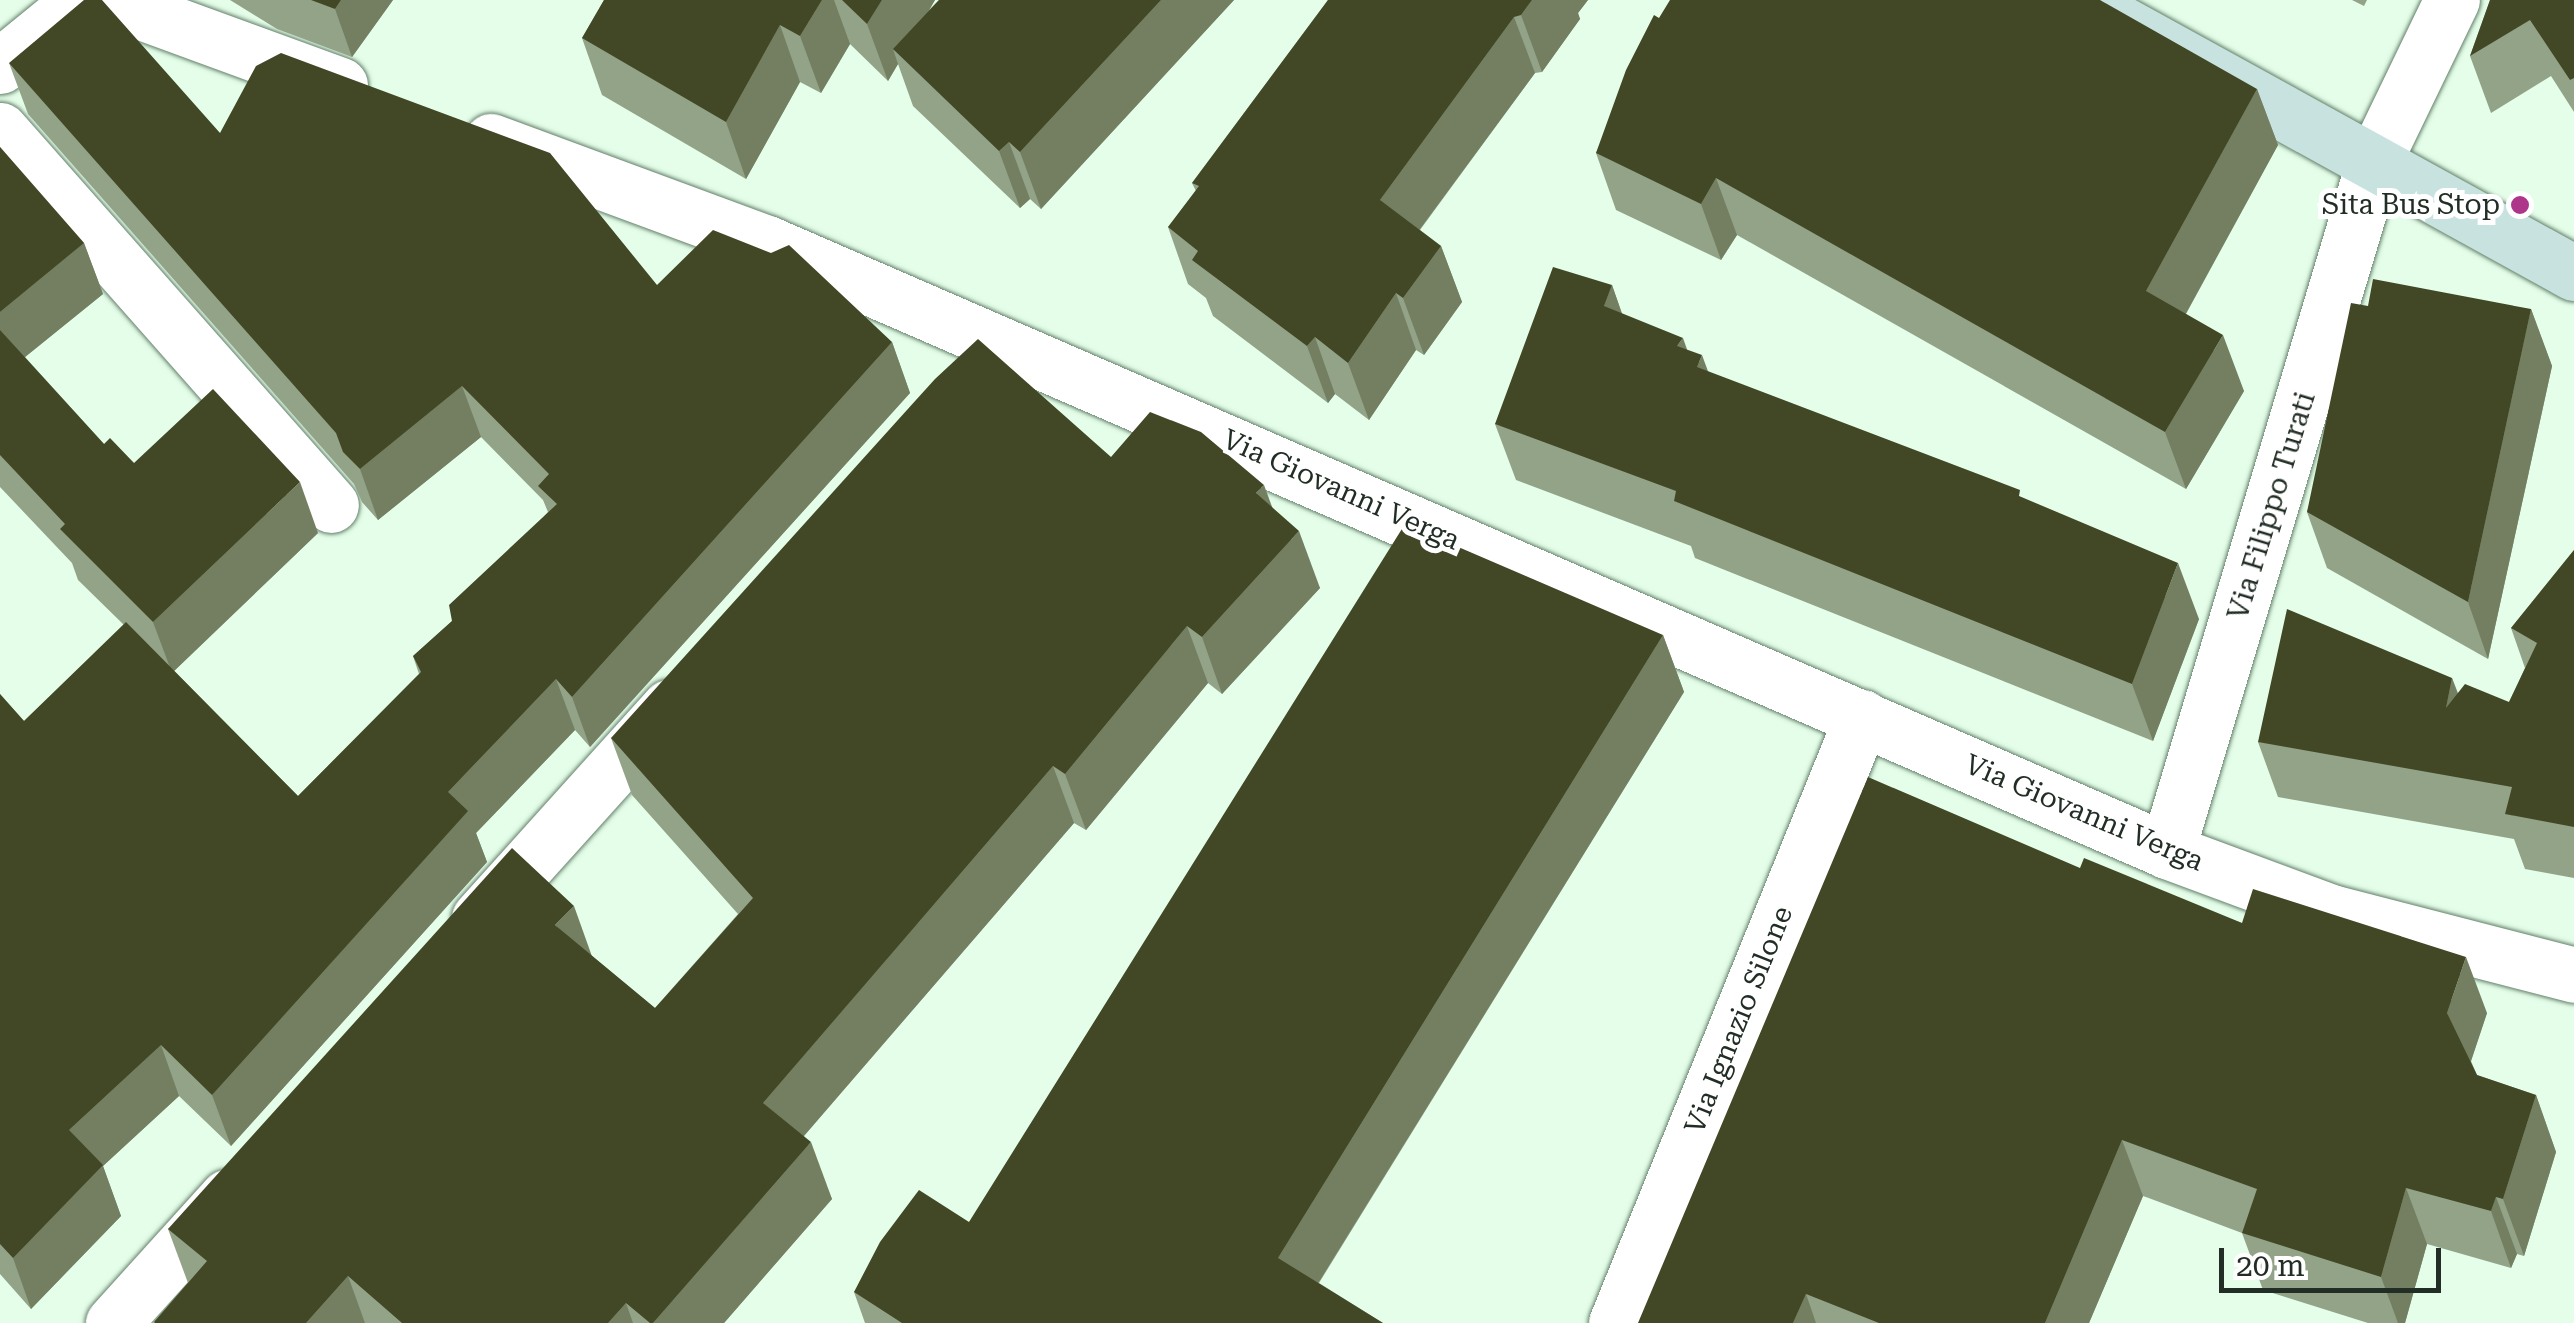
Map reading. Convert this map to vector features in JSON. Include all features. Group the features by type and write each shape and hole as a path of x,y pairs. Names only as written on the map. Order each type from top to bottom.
{"main road":[{"path":"2079,0 2574,273"}],"street":[{"path":"0,66 81,0"},
{"path":"108,0 383,101"},
{"name":"Via Filippo Turati","path":"2167,851 2374,161 2452,0"},
{"name":"Via Giovanni Verga","path":"438,121 768,243 2167,851 2331,912 2574,975"},
{"path":"0,130 331,505"},
{"path":"960,386 999,342"},
{"path":"444,957 708,664"},
{"name":"Via Ignazio Silone","path":"1616,1323 1862,718"},
{"path":"113,1323 258,1162"}],"building":[{"path":"84,0 102,0 220,133 256,66 281,53 550,153 657,285 713,230 771,253 789,245 892,342 572,697 556,679 448,792 468,811 212,1095 161,1045 69,1130 103,1165 13,1258 0,1244 0,694 24,721 126,622 298,796 421,672 413,656 452,621 449,605 557,504 538,486 549,474 462,386 360,469 343,452 336,433 9,63"},
{"path":"311,0 341,0 335,9"},
{"path":"604,0 822,0 800,36 780,25 726,122 582,38"},
{"path":"842,0 882,0 867,24"},
{"path":"939,0 1161,0 1020,152 1009,142 999,151 893,49"},
{"path":"1328,0 1532,0 1521,15 1514,17 1380,200 1441,246 1403,298 1396,293 1348,363 1315,337 1307,346 1192,260 1198,251 1168,227 1199,186 1192,183"},
{"path":"1670,0 2100,0 2257,89 2146,291 2223,335 2165,432 1716,178 1701,204 1596,153 1626,70 1654,15 1659,18"},
{"path":"2490,0 2574,0 2574,78 2570,80 2530,20 2470,56"},
{"path":"0,147 84,243 0,312"},
{"path":"1553,267 1612,285 1604,306 1683,338 1677,346 1702,355 1697,367 2020,490 2019,496 2178,563 2132,684 1674,501 1676,491 1495,424"},
{"path":"2373,279 2531,309 2468,602 2307,512 2351,303 2368,306"},
{"path":"0,330 104,444 110,438 134,463 213,389 300,482 153,622 60,529 65,524 0,455"},
{"path":"978,339 1111,457 1150,412 1201,432 1264,485 1256,493 1299,531 1202,637 1187,626 1065,774 1053,766 763,1103 811,1142 653,1323 626,1303 608,1323 402,1323 348,1276 306,1323 155,1323 207,1261 168,1229 512,848 574,906 555,925 655,1008 753,898 611,738 935,379"},
{"path":"1405,524 1663,635 1278,1258 1383,1323 902,1323 854,1292 880,1242 919,1190 969,1222"},
{"path":"2574,550 2574,827 2505,814 2512,787 2258,742 2287,609 2452,678 2446,708 2465,684 2509,702 2537,643 2511,628"},
{"path":"1868,777 2080,868 2084,858 2242,923 2253,889 2466,957 2447,1013 2477,1075 2536,1095 2503,1199 2496,1197 2491,1211 2406,1188 2381,1277 2242,1233 2257,1189 2122,1140 2045,1323 1879,1323 1806,1294 1793,1323 1638,1323"}],"place":[{"name":"Sita Bus Stop","path":"2520,205"}]}
